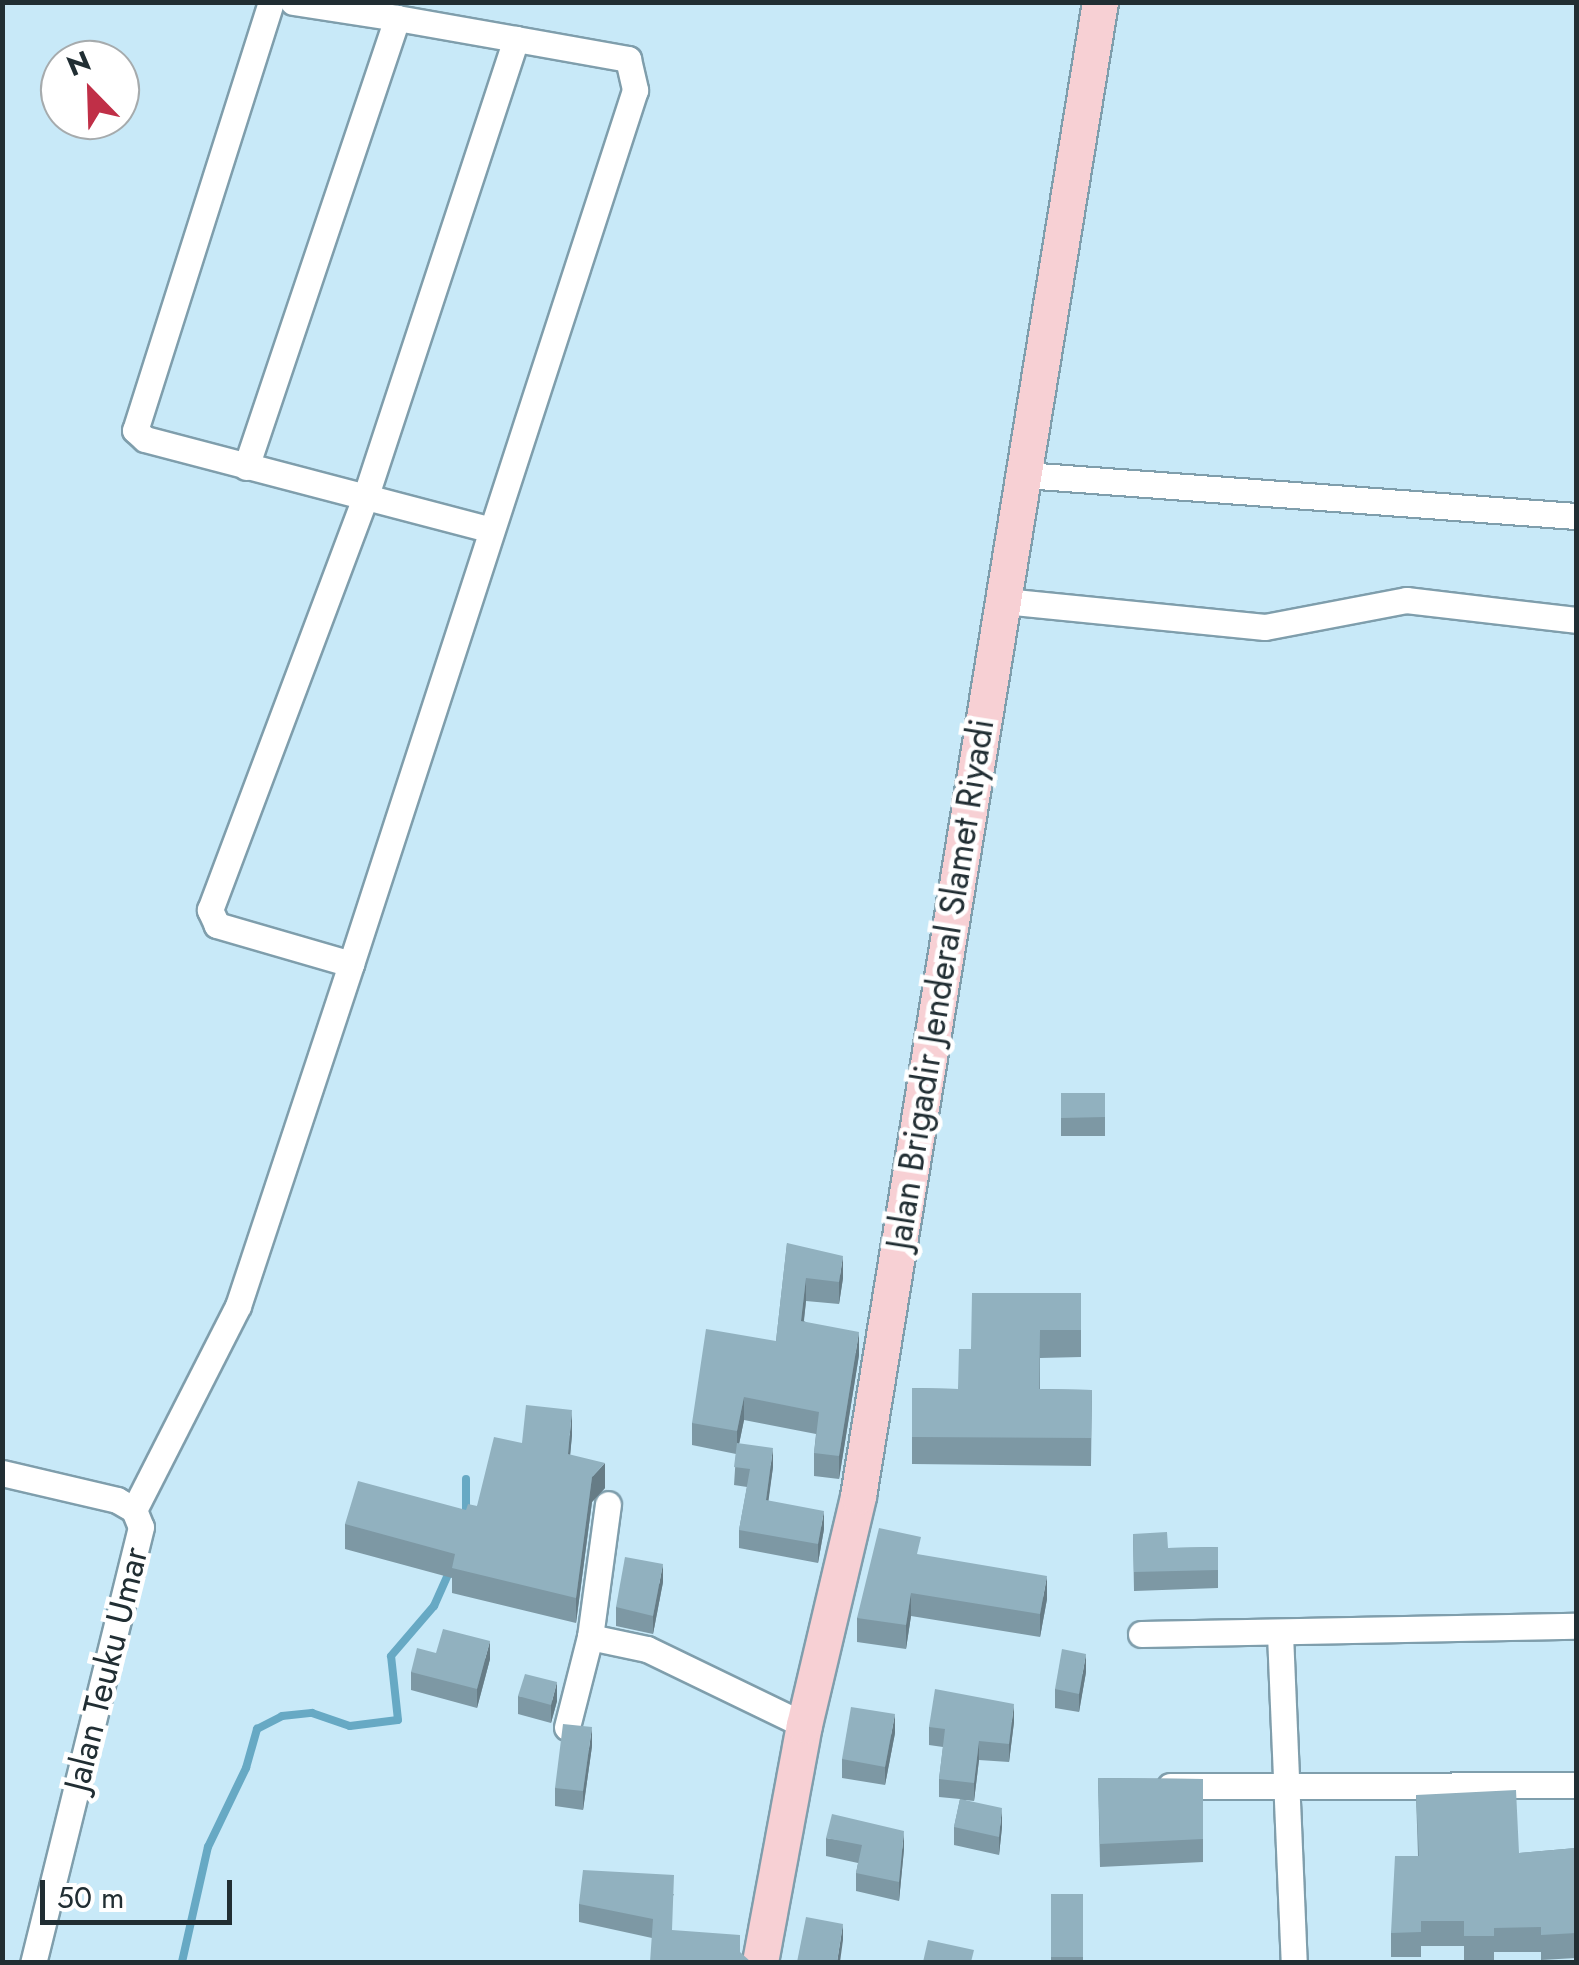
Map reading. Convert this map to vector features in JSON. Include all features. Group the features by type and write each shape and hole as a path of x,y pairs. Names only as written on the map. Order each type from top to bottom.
{"main road":[{"name":"Jalan Brigadir Jenderal Slamet Riyadi","path":"760,1962 804,1725 858,1496 975,743 1004,600 1100,2"}],"street":[{"path":"271,2 136,430 144,438 246,467 367,492 489,528"},
{"path":"134,1510 238,1306 635,90 628,59 293,2"},
{"path":"246,467 397,18"},
{"path":"350,964 217,925 210,910 367,492 516,39"},
{"path":"1025,474 1576,516"},
{"path":"1004,600 1265,626 1406,600 1576,620"},
{"name":"Jalan Teuku Umar","path":"2,1473 134,1510 142,1527 33,1962"},
{"path":"567,1728 590,1637 608,1504"},
{"path":"1141,1634 1576,1626"},
{"path":"1280,1634 1294,1962"},
{"path":"590,1637 647,1649 804,1725"},
{"path":"1135,1786 1576,1785"}],"building":[{"path":"1061,1093 1105,1093 1105,1117 1061,1118"},
{"path":"787,1243 843,1256 839,1282 806,1278 801,1321 859,1332 839,1456 814,1453 819,1412 744,1397 737,1431 692,1423 706,1329 776,1341"},
{"path":"972,1293 1081,1293 1081,1330 1040,1330 1039,1389 1092,1390 1091,1438 912,1437 912,1388 958,1389 959,1349 971,1349"},
{"path":"526,1405 572,1410 568,1454 605,1463 592,1477 576,1598 452,1568 455,1554 345,1524 358,1481 466,1510 468,1504 477,1506 494,1437 522,1443"},
{"path":"737,1443 773,1448 766,1500 824,1511 818,1544 739,1530 750,1469 734,1467"},
{"path":"879,1528 921,1537 917,1554 1047,1576 1040,1614 911,1593 906,1625 857,1618"},
{"path":"1167,1532 1168,1548 1218,1547 1218,1570 1134,1572 1133,1534"},
{"path":"625,1557 663,1564 653,1616 616,1607"},
{"path":"443,1629 490,1641 477,1689 411,1672 417,1648 436,1653"},
{"path":"1062,1649 1086,1654 1079,1694 1055,1689"},
{"path":"525,1674 557,1682 551,1705 518,1696"},
{"path":"935,1689 1014,1704 1009,1744 979,1741 974,1783 939,1779 945,1729 929,1727"},
{"path":"851,1707 895,1714 885,1767 842,1759"},
{"path":"563,1724 592,1727 583,1791 555,1788"},
{"path":"1098,1778 1203,1779 1203,1839 1100,1844"},
{"path":"1516,1790 1519,1853 1576,1848 1576,1933 1541,1935 1541,1927 1494,1928 1494,1936 1464,1936 1464,1921 1421,1921 1421,1932 1391,1933 1395,1856 1419,1856 1416,1795"},
{"path":"960,1799 1002,1808 999,1837 954,1827"},
{"path":"832,1814 904,1831 899,1882 856,1873 862,1845 826,1838"},
{"path":"583,1870 674,1875 672,1930 740,1935 740,1952 751,1962 650,1962 653,1919 579,1904"},
{"path":"1051,1894 1083,1894 1083,1957 1051,1957"},
{"path":"806,1917 843,1924 837,1962 797,1962"},
{"path":"928,1940 974,1950 971,1962 923,1962"}],"waterway":[{"path":"466,1479 466,1519"},
{"path":"182,1962 208,1847 246,1768 257,1729 282,1716 312,1713 350,1726 398,1720 391,1656 434,1606 450,1570"}]}
